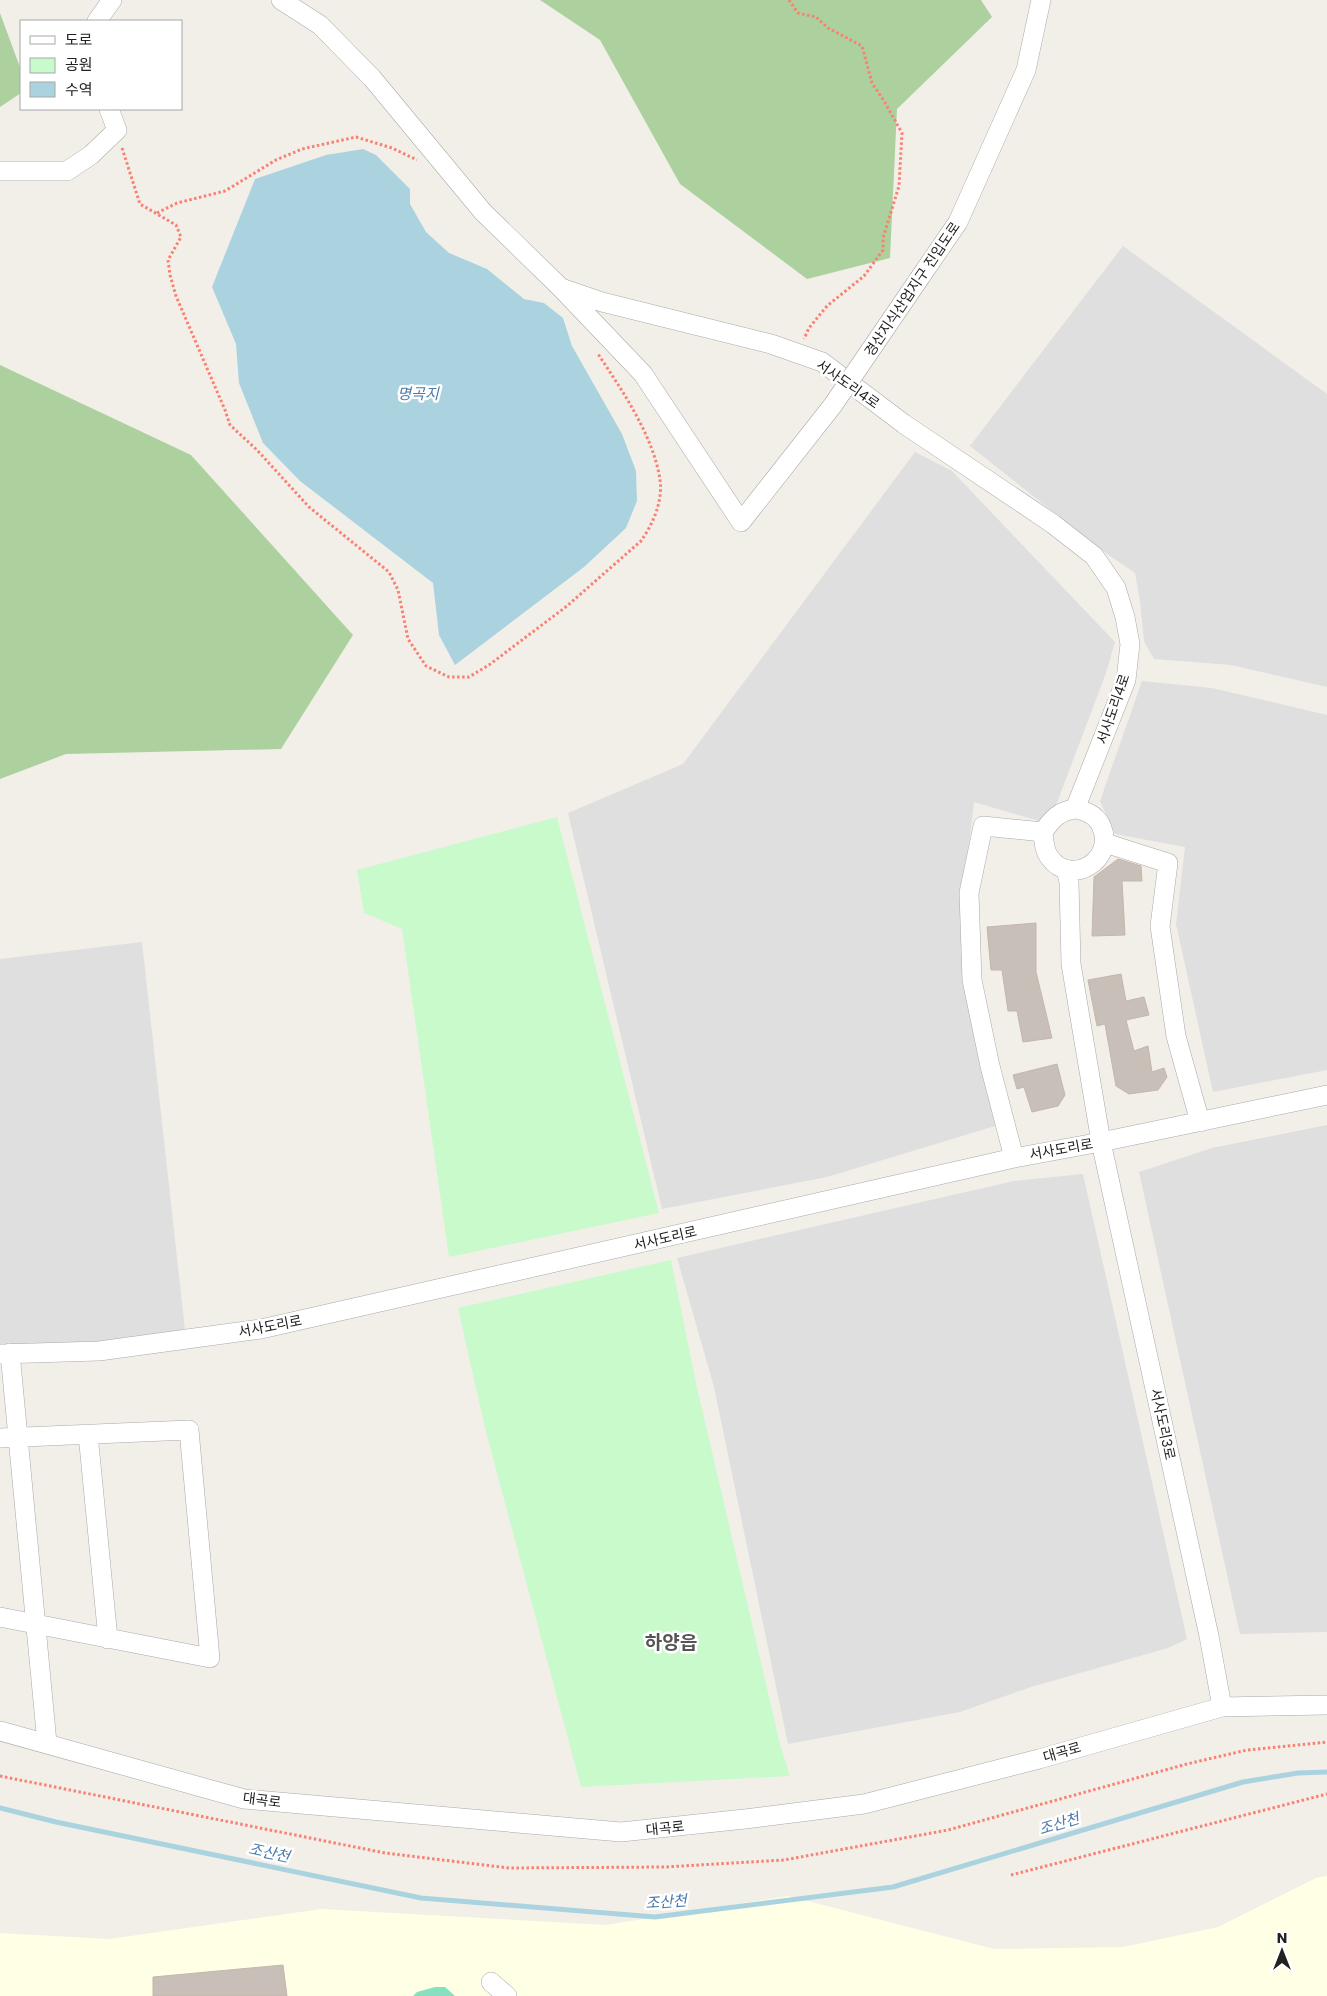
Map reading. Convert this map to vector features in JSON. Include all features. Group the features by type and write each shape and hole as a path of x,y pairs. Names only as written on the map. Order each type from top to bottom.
{"street":[{"path":"98,20 112,0"},
{"path":"281,0 320,25 372,78 484,212 562,288"},
{"name":"경산지식산업지구 진입도로","path":"562,288 643,374 741,522 834,406 958,222 1026,70 1042,0"},
{"path":"0,171 67,171 91,155 117,130 109,110"},
{"name":"서사도리4로","path":"562,288 602,302 771,344 822,362 904,424 1053,524 1094,556 1116,588 1125,617 1130,644 1126,680 1075,809"},
{"path":"1075,809 1085,811 1094,816 1101,824 1105,833 1105,843 1102,854 1096,862 1087,868 1066,869 1057,865 1050,858 1045,849 1043,832 1057,814 1075,809"},
{"path":"1014,1158 990,1066 972,980 969,893 983,826 1043,832"},
{"path":"1105,843 1168,863 1160,926 1176,1036 1200,1122"},
{"path":"1066,869 1069,882 1071,964 1101,1142"},
{"name":"서사도리로","path":"5,1354 98,1351 261,1329 1014,1158 1327,1095"},
{"name":"서사도리3로","path":"1101,1142 1207,1626 1222,1707"},
{"path":"5,1354 9,1437 36,1626 47,1743"},
{"path":"0,1617 36,1626 210,1658 189,1430 9,1437"},
{"path":"88,1434 108,1639"},
{"name":"대곡로","path":"0,1731 244,1799 621,1832 864,1804 1039,1759 1222,1707 1327,1705"},
{"path":"491,1982 507,1996"}],"path":[{"path":"789,0 798,13 816,17 828,28 862,46 872,83 902,133 899,186 883,238 883,250 864,276 827,306 809,328 797,354"},
{"path":"117,130 140,204 176,225 181,237 168,260 170,275 176,296 230,426 257,450 310,507 389,572 398,590 408,638 426,666 449,677 468,678 490,665 567,606 641,541 650,528 659,504 661,481 653,452 644,431 616,380 594,348"},
{"path":"156,213 177,202 225,191 269,164 302,149 356,137 392,148 409,158 448,169"},
{"path":"1011,1875 1327,1794"}],"shaded area":[{"path":"1123,246 1327,394 1327,687 1231,665 1154,659 1144,641 1135,573 1100,549 970,446"},
{"path":"915,452 952,471 1115,642 1106,673 1049,824 974,802 960,918 964,985 995,1126 827,1177 662,1209 568,813 683,764"},
{"path":"1142,681 1212,688 1327,715 1327,1070 1213,1092 1176,924 1185,847 1115,834 1100,801"},
{"path":"142,942 186,1339 0,1354 0,959"},
{"path":"1327,1125 1327,1632 1240,1634 1139,1172 1212,1148"},
{"path":"1083,1174 1187,1639 1168,1648 1031,1687 960,1712 788,1744 714,1387 677,1258 1014,1181"},
{"path":"1327,1876 1327,1996 0,1996 0,1933 109,1939 322,1909 606,1925 788,1896 994,1949 1123,1947 1218,1927 1316,1878"}],"green space":[{"path":"540,0 981,0 992,17 897,109 890,258 807,279 680,184 600,40"},
{"path":"0,13 20,67 20,94 0,107"},
{"path":"0,365 191,455 353,635 281,749 66,754 0,779"},
{"path":"557,817 659,1213 449,1257 402,929 364,913 357,870"},
{"path":"671,1260 696,1383 780,1744 790,1776 581,1787 485,1428 458,1308"},
{"path":"435,1987 445,1987 455,1996 413,1996 417,1992"}],"water":[{"name":"명곡지","path":"363,149 376,155 410,189 410,204 426,232 449,253 487,269 524,299 544,303 563,318 572,346 622,434 636,471 637,501 626,528 584,567 455,665 439,635 433,583 300,481 263,443 239,383 236,344 212,287 255,179 326,155"}],"building":[{"path":"1118,859 1141,866 1142,881 1122,881 1125,935 1092,936 1094,877"},
{"path":"1036,923 1036,972 1052,1038 1023,1042 1017,1011 1008,1011 1002,970 991,970 987,927"},
{"path":"1121,974 1126,1001 1144,997 1149,1015 1126,1020 1134,1051 1148,1046 1152,1072 1164,1068 1167,1077 1158,1090 1129,1094 1116,1086 1105,1024 1097,1026 1088,980"},
{"path":"1057,1064 1065,1095 1058,1106 1032,1112 1024,1087 1017,1089 1013,1075"},
{"path":"283,1965 287,1996 153,1996 153,1977"}],"waterway":[{"name":"조산천","path":"0,1808 56,1822 421,1898 655,1917 893,1887 1243,1782 1298,1773 1327,1772"}],"district":[{"name":"하양읍","path":"671,1642"}]}
